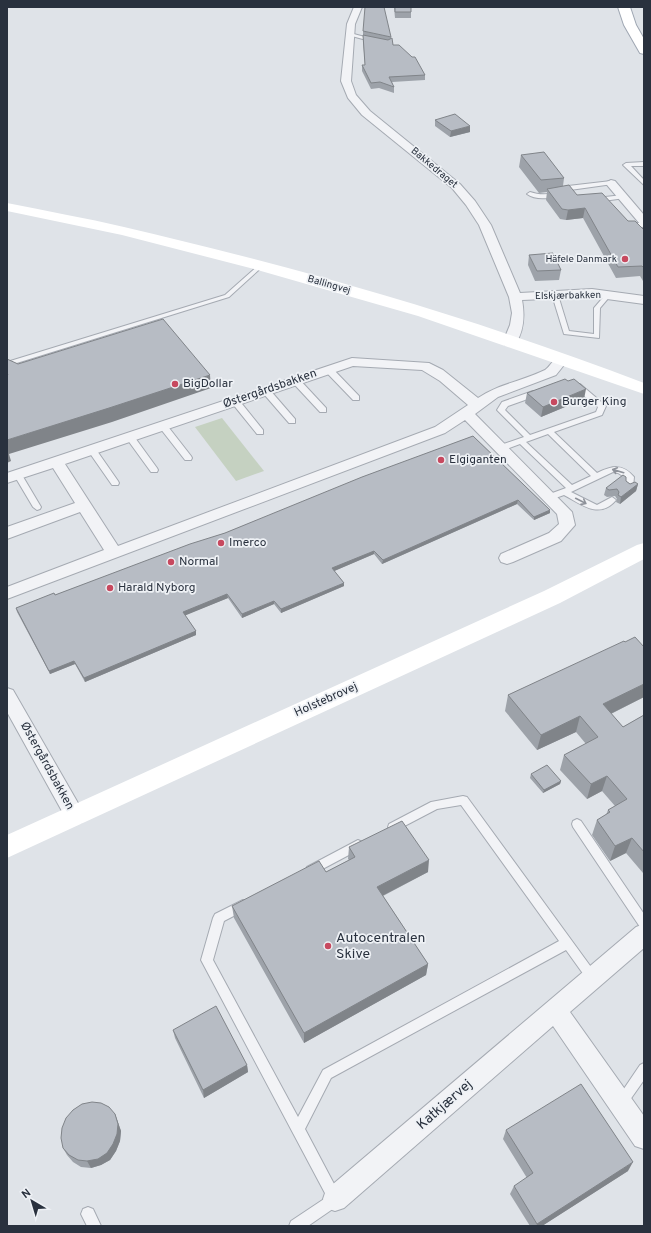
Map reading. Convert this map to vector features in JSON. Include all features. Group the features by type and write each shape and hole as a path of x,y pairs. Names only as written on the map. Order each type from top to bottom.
{"main road":[{"path":"624,7 630,25 644,50"},
{"name":"Ballingvej","path":"7,207 123,231 260,266 424,312 605,374 644,390"},
{"name":"Holstebrovej","path":"7,847 552,598 644,550"}],"street":[{"name":"Bakkedraget","path":"358,7 351,24 346,81 348,90 353,100 366,113 456,186 471,203 485,225 515,297 518,313 517,326 510,342"},
{"path":"611,183 644,222"},
{"name":"Elskjærbakken","path":"515,297 592,293 644,300"},
{"path":"8,593 440,430 493,394 551,372 561,360"},
{"name":"Østergårdsbakken","path":"13,476 352,362 424,366 435,369 465,396 471,408 501,448 564,512 567,525 555,537 507,558"},
{"path":"57,462 114,553"},
{"path":"7,533 84,505"},
{"name":"Østergårdsbakken","path":"7,695 75,816"},
{"name":"Katkjærvej","path":"335,1199 644,934"},
{"path":"555,1010 644,1137"}],"lane":[{"path":"350,34 380,43"},
{"path":"644,164 626,165 644,182"},
{"path":"530,194 535,197 550,196 565,193 568,188 611,183"},
{"path":"592,201 623,197"},
{"path":"629,225 644,222"},
{"path":"7,364 227,296 260,266"},
{"path":"555,295 566,333 597,337 597,308 608,295"},
{"path":"329,370 356,398"},
{"path":"296,381 323,410"},
{"path":"501,448 599,413 602,406 578,386 571,385"},
{"path":"266,391 292,421"},
{"path":"542,391 505,404 501,410 567,490 596,508 601,507 612,500"},
{"path":"235,401 260,432"},
{"path":"163,426 188,458"},
{"path":"549,431 596,476"},
{"path":"130,437 154,470"},
{"path":"92,450 115,483"},
{"path":"550,497 612,469 621,471 630,477 629,486"},
{"path":"13,476 38,507"},
{"path":"380,834 435,805 463,800 593,978"},
{"path":"577,824 644,923"},
{"path":"303,874 366,841"},
{"path":"254,900 220,918 207,960 335,1199 296,1226"},
{"path":"298,1129 327,1074 567,942"},
{"path":"621,1104 644,1069"}],"green space":[{"path":"222,418 264,471 236,481 195,427"}],"building":[{"path":"365,7 384,7 391,37 363,31"},
{"path":"395,7 411,7 411,12 395,12"},
{"path":"363,35 388,40 392,38 393,45 399,45 412,57 415,57 425,75 389,77 394,87 380,82 371,83 362,65 365,65"},
{"path":"455,114 470,126 451,131 435,120"},
{"path":"544,152 564,178 541,180 521,155"},
{"path":"569,185 577,195 602,193 628,221 635,221 644,230 644,268 642,266 618,267 585,208 568,210 562,209 547,189"},
{"path":"553,253 561,270 537,271 529,255"},
{"path":"163,319 210,375 7,440 7,359 18,364"},
{"path":"565,379 568,381 574,379 586,389 543,407 527,393"},
{"path":"473,436 550,510 534,517 518,500 383,560 374,551 332,568 344,583 281,609 274,601 242,614 227,594 183,612 196,631 84,678 74,661 49,671 16,608 54,593 55,595 190,544 225,533 362,477"},
{"path":"623,475 626,477 626,481 630,484 635,482 638,484 621,497 618,495 619,492 617,489 609,490 606,488"},
{"path":"635,637 644,647 644,684 603,704 623,727 644,715 644,852 632,838 615,846 597,820 610,812 608,810 627,799 607,776 591,784 564,755 598,737 580,716 541,735 508,695"},
{"path":"547,765 561,781 544,790 531,774"},
{"name":"Autocentralen Skive","path":"402,821 429,860 377,887 428,964 304,1033 232,906 319,861 326,872 355,857 349,847"},
{"path":"216,1006 247,1065 203,1090 173,1030"},
{"path":"581,1084 633,1162 537,1224 514,1186 533,1173 506,1130"},
{"path":"92,1102 101,1103 109,1107 115,1114 118,1124 117,1134 107,1153 98,1159 87,1161 78,1160 69,1155 63,1148 61,1138 62,1128 66,1118 73,1110 82,1104"}],"place":[{"name":"Häfele Danmark","path":"625,259"},
{"name":"BigDollar","path":"175,384"},
{"name":"Burger King","path":"554,402"},
{"name":"Elgiganten","path":"441,460"},
{"name":"Imerco","path":"221,543"},
{"name":"Normal","path":"171,562"},
{"name":"Harald Nyborg","path":"110,588"},
{"name":"Autocentralen Skive","path":"328,946"}]}
